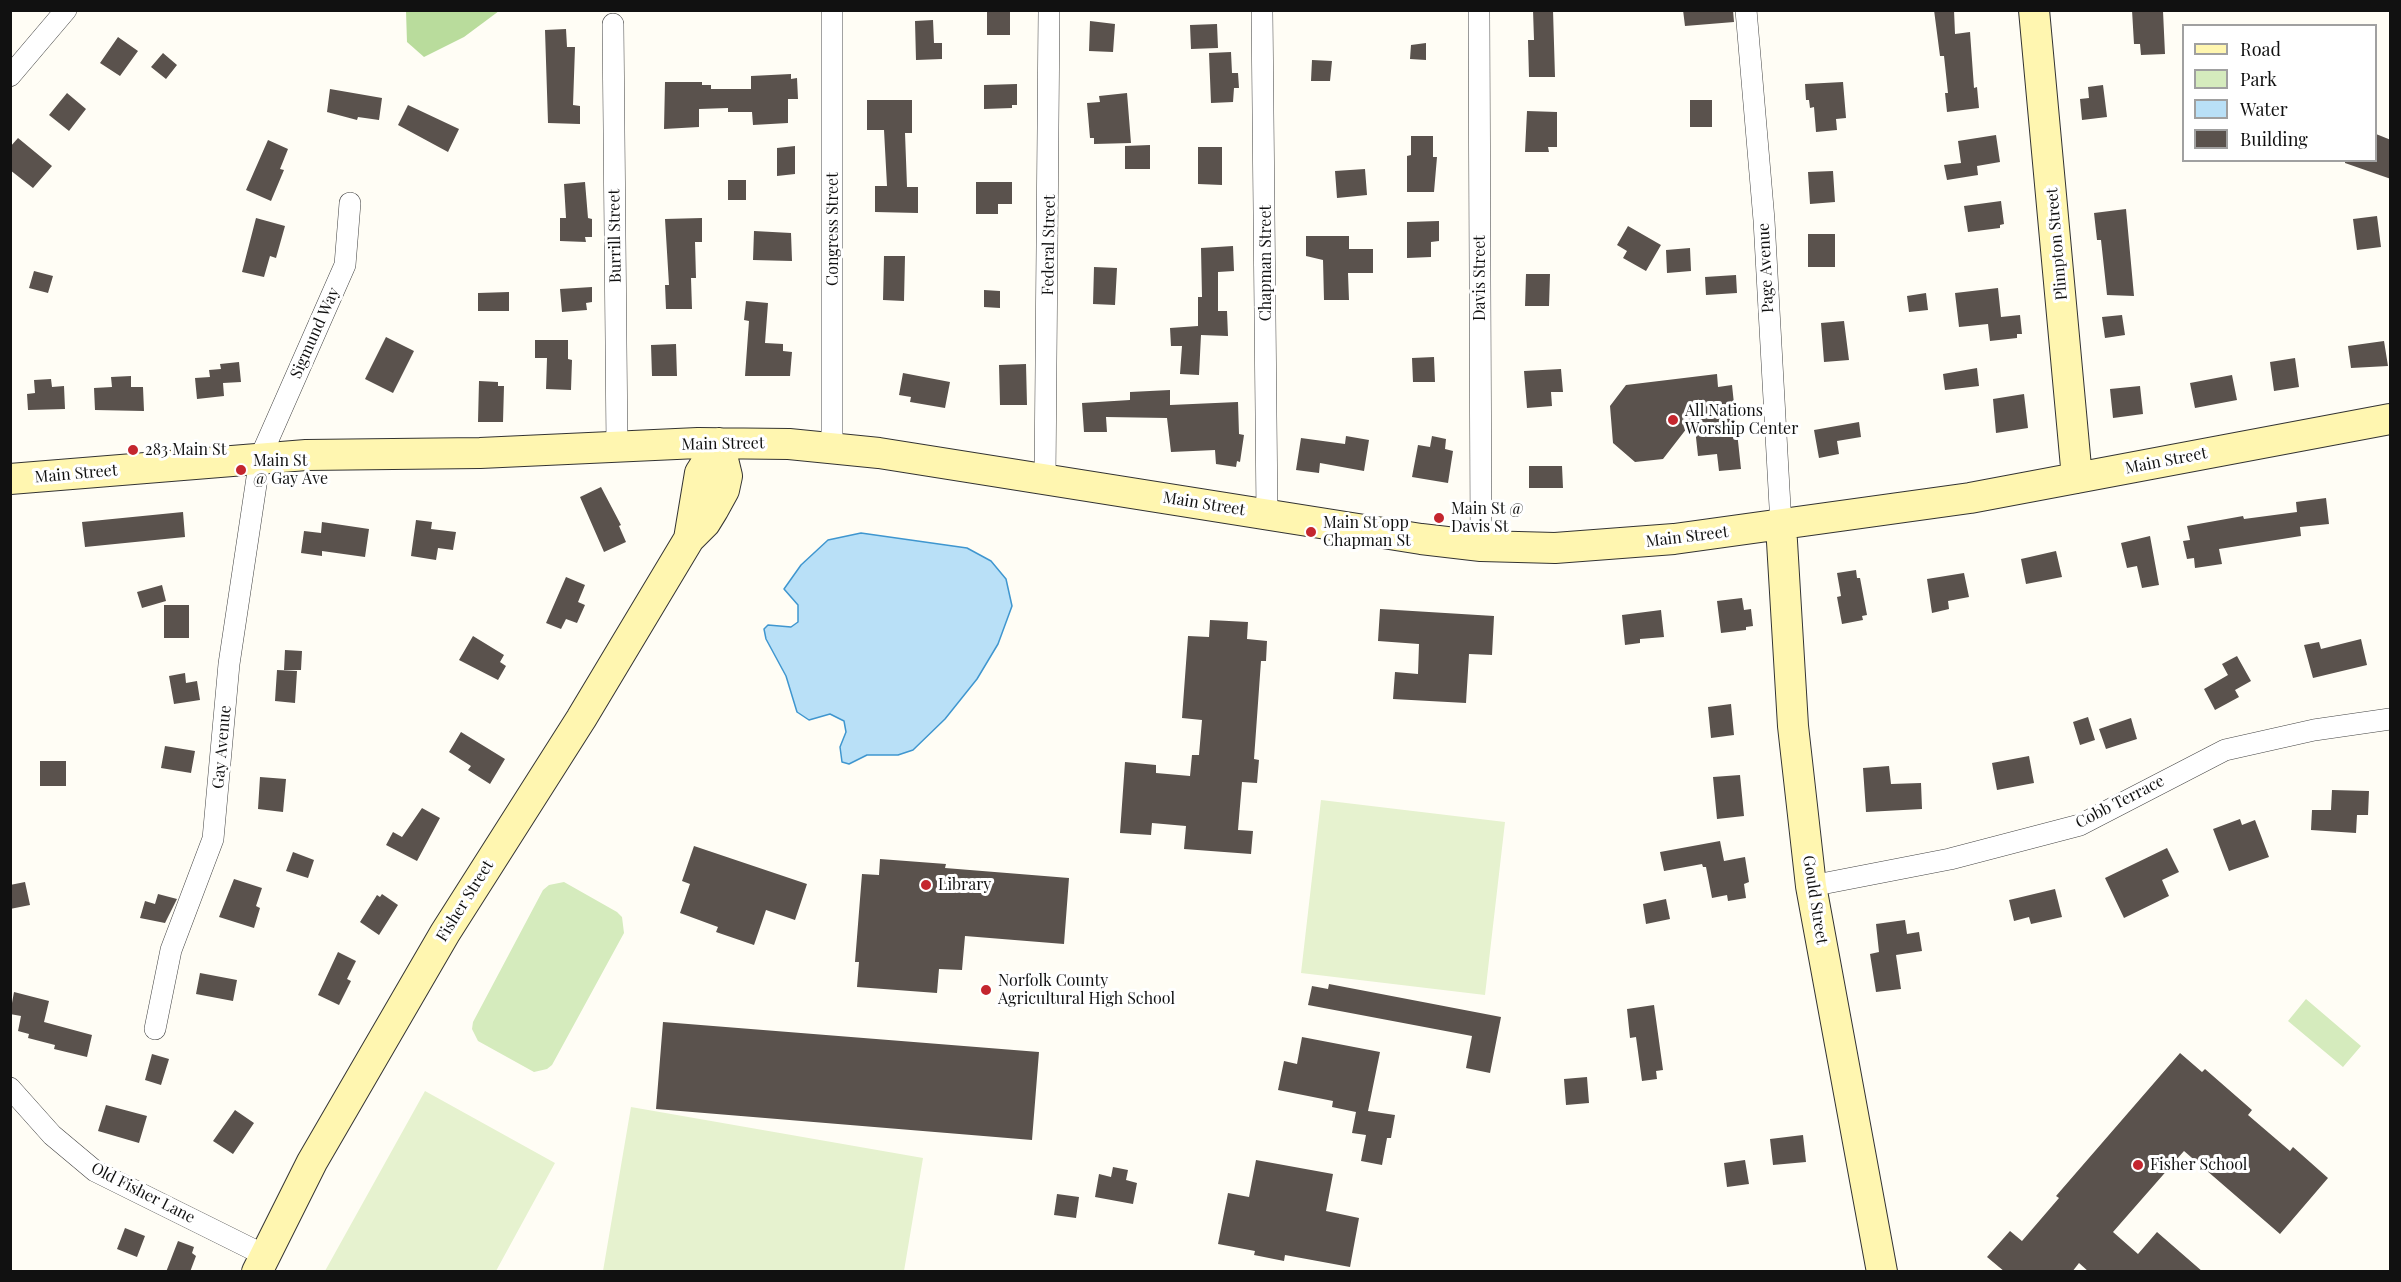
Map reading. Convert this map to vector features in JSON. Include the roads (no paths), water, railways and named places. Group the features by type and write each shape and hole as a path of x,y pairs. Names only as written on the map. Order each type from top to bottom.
{"main road":[{"name":"Plimpton Street","path":"2034,10 2050,161 2077,478"},
{"name":"Main Street","path":"10,479 260,458 719,443 832,447 1481,546 1593,547 1780,525 1970,498 2391,419"},
{"name":"Fisher Street","path":"260,1263 312,1162 445,933 581,719 689,539 700,473 719,443"},
{"name":"Gould Street","path":"1780,525 1793,726 1811,886 1882,1272"}],"street":[{"path":"10,76 66,10"},
{"name":"Congress Street","path":"832,10 832,447"},
{"name":"Federal Street","path":"1046,480 1049,10"},
{"name":"Chapman Street","path":"1262,10 1267,515"},
{"name":"Davis Street","path":"1479,10 1481,546"},
{"name":"Page Avenue","path":"1746,10 1764,220 1780,525"},
{"name":"Burrill Street","path":"613,24 617,448"},
{"name":"Sigmund Way","path":"260,458 345,265 350,203"},
{"name":"Gay Avenue","path":"155,1029 171,950 213,839 230,664 260,458"},
{"name":"Cobb Terrace","path":"1811,886 1950,859 2080,825 2224,750 2314,730 2391,719"},
{"name":"Old Fisher Lane","path":"10,1088 52,1135 95,1171 260,1263"}],"water":[{"path":"861,533 967,548 991,561 1006,579 1012,606 998,644 977,679 945,719 913,750 898,755 867,755 849,764 842,762 840,747 846,732 844,721 830,714 809,720 797,712 786,676 766,639 764,629 768,625 791,627 798,622 798,605 784,589 801,565 828,540"}],"place":[{"name":"All Nations Worship Center","path":"1673,420"},
{"name":"283 Main St","path":"133,450"},
{"name":"Main St @ Gay Ave","path":"241,470"},
{"name":"Main St @ Davis St","path":"1439,518"},
{"name":"Main St opp Chapman St","path":"1311,532"},
{"name":"Library","path":"926,885"},
{"name":"Norfolk County Agricultural High School","path":"986,990"},
{"name":"Fisher School","path":"2138,1165"}]}
